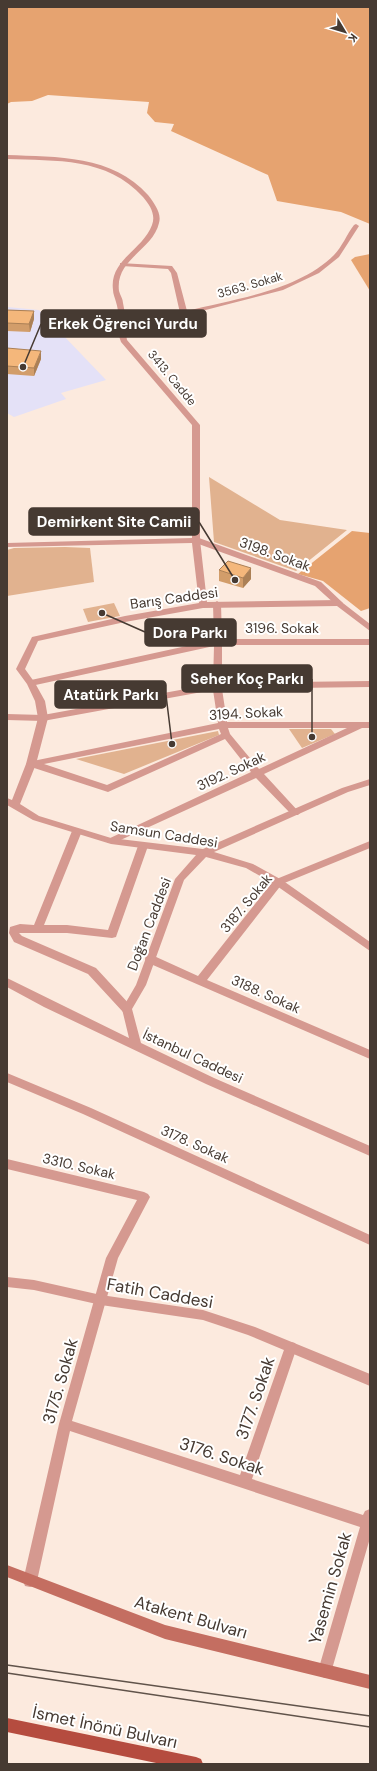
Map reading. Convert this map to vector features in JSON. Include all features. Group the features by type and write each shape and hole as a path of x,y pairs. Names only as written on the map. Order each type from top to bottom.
{"main road":[{"name":"Atakent Bulvarı","path":"7,1571 165,1632 370,1682"},
{"name":"İsmet İnönü Bulvarı","path":"7,1725 196,1764"}],"street":[{"name":"3413. Cadde","path":"7,158 74,161 105,168 130,179 156,210 156,223 148,240 122,264 116,283 116,292 120,302 122,319 128,328 122,333 124,340 196,425 196,540 203,605"},
{"name":"3563. Sokak","path":"128,328 281,289 317,272 337,256 356,226"},
{"path":"122,264 170,267 174,273 184,314"},
{"path":"7,545 42,542 196,540"},
{"name":"3198. Sokak","path":"196,540 318,584 340,603"},
{"path":"340,603 370,628"},
{"name":"Barış Caddesi","path":"11,803 31,764 43,718 40,701 31,683 20,669 36,639 125,619 203,605 340,603"},
{"path":"217,604 217,686 224,730 258,774 295,813"},
{"name":"3196. Sokak","path":"31,683 218,642 370,642"},
{"path":"7,717 43,718 217,686 370,684"},
{"name":"3194. Sokak","path":"31,764 224,730 366,725"},
{"name":"3192. Sokak","path":"111,841 366,725"},
{"path":"31,764 108,789 224,730"},
{"name":"Doğan Caddesi","path":"127,1009 141,985 180,879 204,853 345,790 370,782"},
{"name":"Samsun Caddesi","path":"11,803 36,818 111,841 204,853 249,866 278,882 370,947"},
{"path":"37,929 77,831"},
{"name":"3187. Sokak","path":"201,980 278,882 370,844"},
{"path":"136,1046 127,1009 92,971 18,939 14,933 14,930 20,928 67,928 112,934 142,846"},
{"name":"3188. Sokak","path":"150,959 370,1055"},
{"name":"İstanbul Caddesi","path":"7,982 48,1004 243,1096 370,1151"},
{"name":"3178. Sokak","path":"7,1077 370,1240"},
{"name":"3310. Sokak","path":"7,1164 144,1197"},
{"name":"3175. Sokak","path":"30,1581 65,1424 112,1258 144,1197"},
{"name":"Fatih Caddesi","path":"7,1282 101,1300 203,1315 291,1347 370,1380"},
{"name":"3177. Sokak","path":"244,1482 291,1347"},
{"name":"3176. Sokak","path":"65,1424 244,1482 369,1519"},
{"name":"Yasemin Sokak","path":"324,1671 369,1519"}],"shaded area":[{"path":"7,7 370,7 370,224 341,212 277,201 268,175 171,131 174,124 155,122 147,113 149,102 48,95 32,101 11,102 7,104"},
{"path":"370,254 370,291 351,260 355,257"},
{"path":"7,307 39,310 106,380 61,393 66,399 14,417 7,413"},
{"path":"209,477 280,520 347,530 296,571 214,542"},
{"path":"352,531 370,533 370,608 361,611 323,581 298,574"},
{"path":"14,548 90,548 94,582 7,596 7,550"},
{"path":"114,603 120,616 88,622 83,609"},
{"path":"289,729 331,729 335,734 302,748"},
{"path":"218,731 219,735 124,774 76,759"}],"building":[{"path":"7,310 34,311 29,324 7,323"},
{"path":"7,348 41,351 34,368 7,366"},
{"path":"228,561 251,568 243,578 219,570"}],"tram line":[{"path":"7,1665 370,1716"},
{"path":"7,1673 370,1727"}],"place":[{"name":"Erkek Öğrenci Yurdu","path":"23,367"},
{"name":"Demirkent Site Camii","path":"235,580"},
{"name":"Dora Parkı","path":"102,613"},
{"name":"Seher Koç Parkı","path":"312,737"},
{"name":"Atatürk Parkı","path":"172,744"}]}
